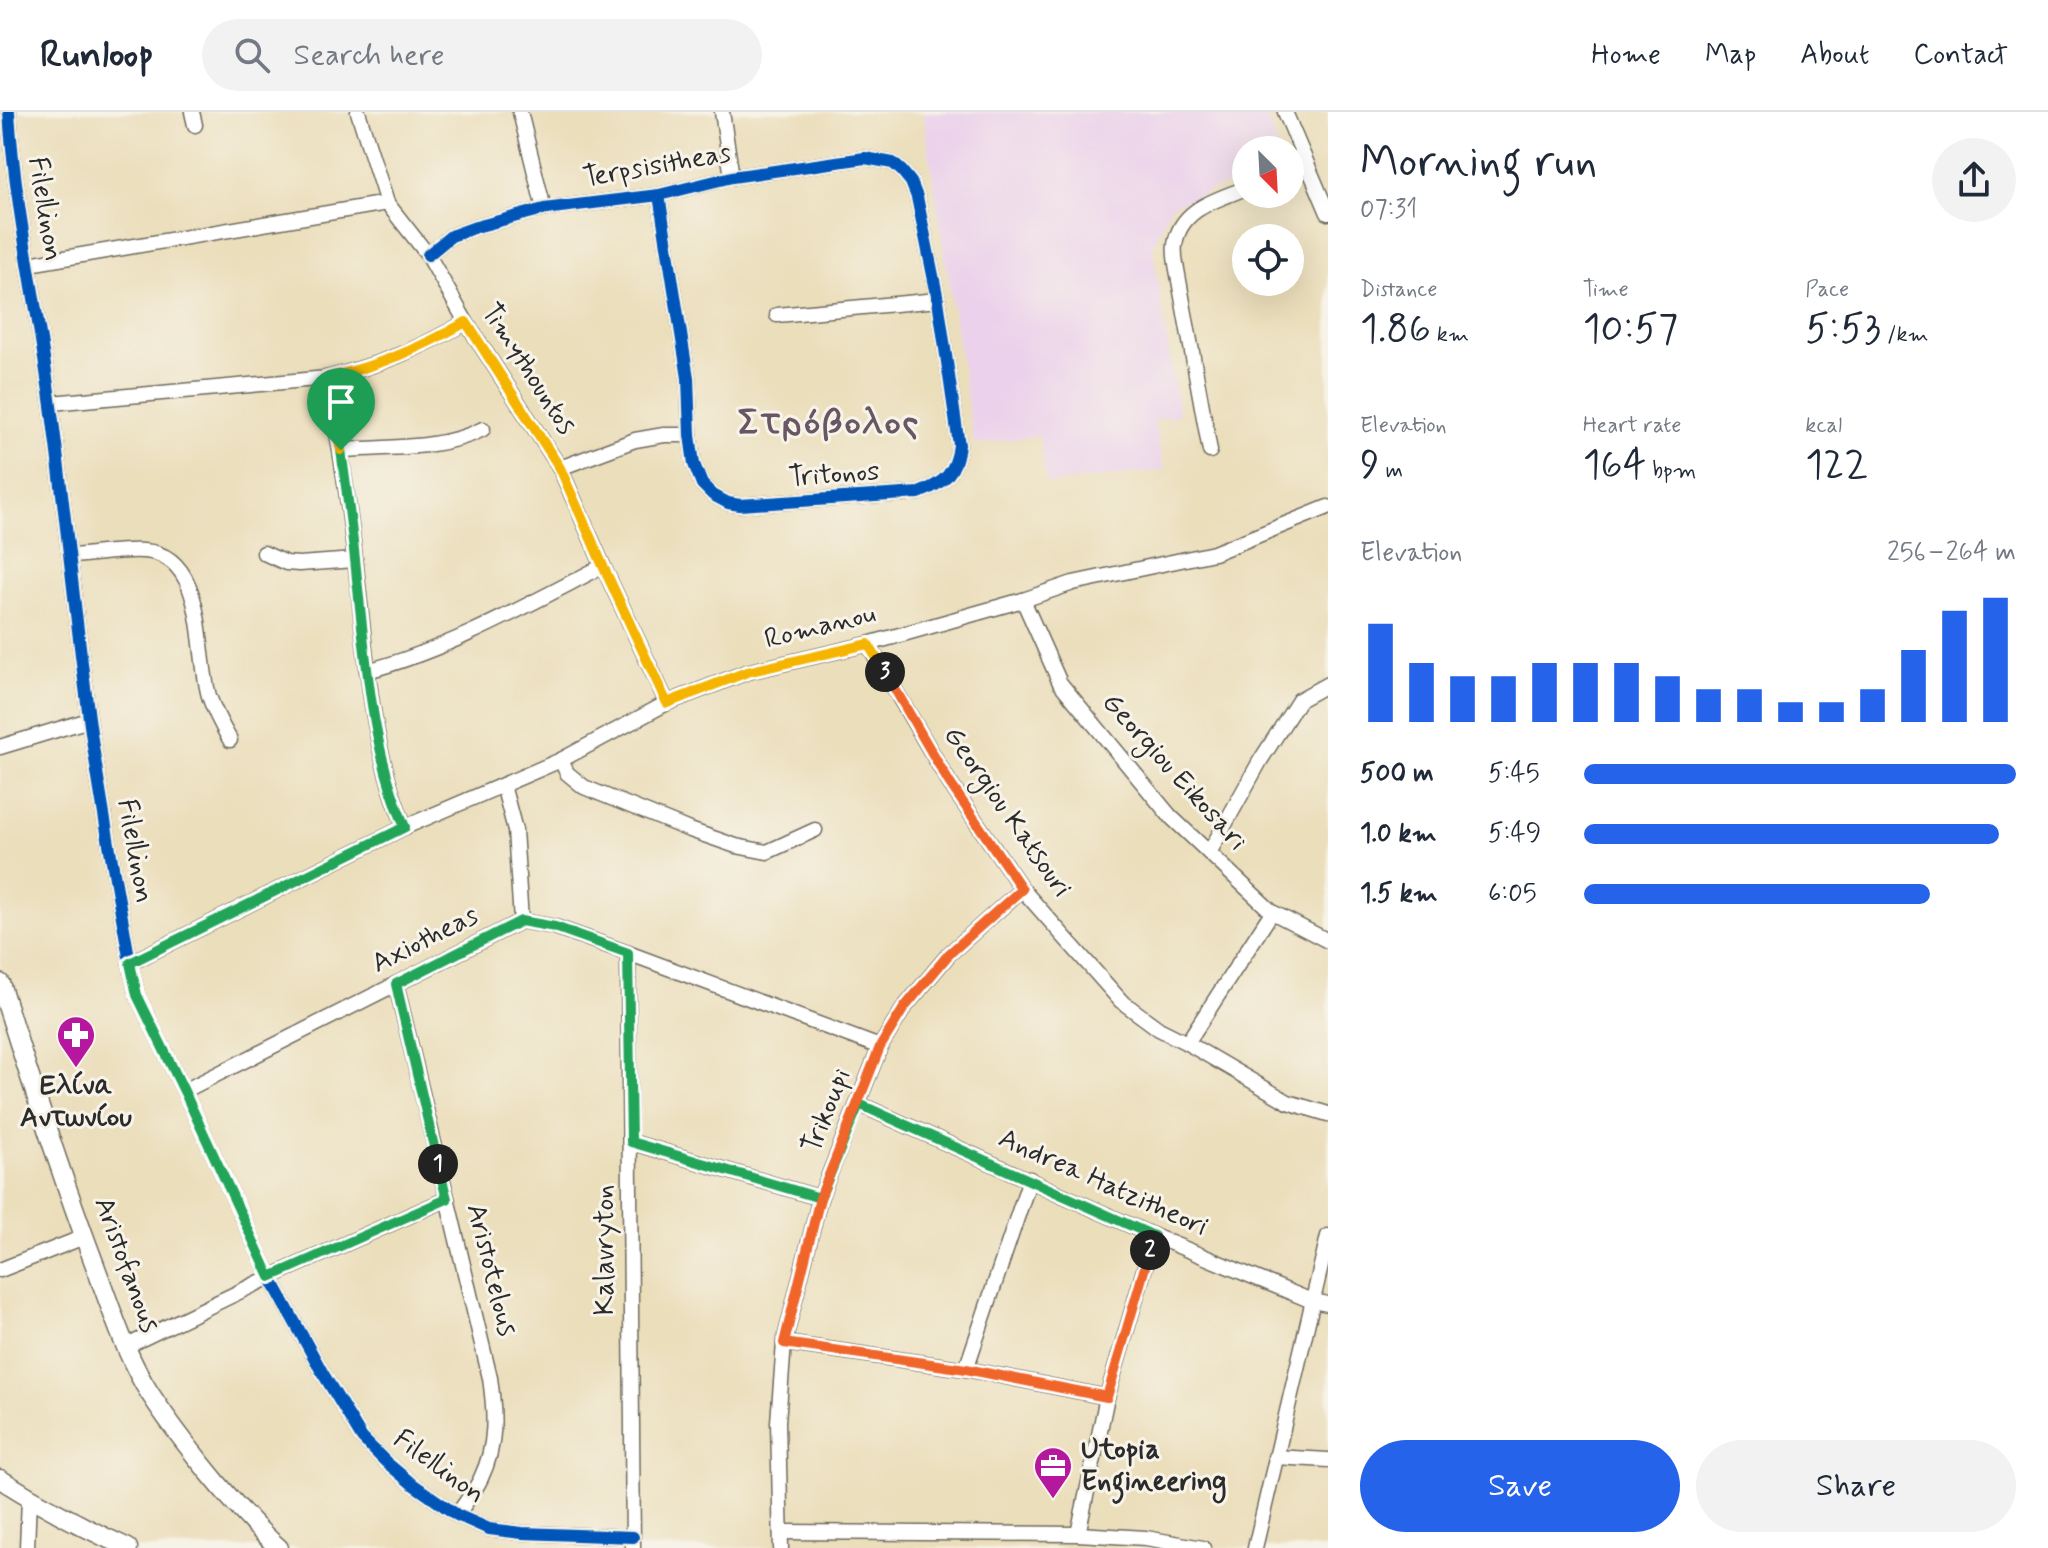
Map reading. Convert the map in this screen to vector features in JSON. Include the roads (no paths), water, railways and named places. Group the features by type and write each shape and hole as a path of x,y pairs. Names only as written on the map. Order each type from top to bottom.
{"street":[{"name":"Filellinon","path":"9,112 51,403 89,720 137,995 270,1277 362,1438 411,1483 457,1515 489,1529 633,1542"},
{"name":"Timythountos","path":"358,112 387,203 428,255 466,322 560,468 667,703"},
{"path":"520,112 544,209"},
{"path":"722,112 732,177"},
{"path":"1285,112 1328,213"},
{"name":"Terpsisitheas","path":"428,255 451,236 544,209 659,195 732,177 865,158 893,163 902,171"},
{"name":"Tritonos","path":"659,195 688,378 694,464 702,484 728,503 755,505 919,493 943,481 950,473 958,456 959,445 938,300 917,197 902,171"},
{"path":"1210,451 1175,244 1184,221 1197,208 1232,194"},
{"path":"29,264 387,203"},
{"path":"777,315 938,300"},
{"path":"51,403 327,378 366,369 398,357 466,322"},
{"path":"327,378 341,450 367,671 388,784 405,827"},
{"path":"341,450 435,444 467,438 483,429"},
{"path":"560,468 635,440 690,435"},
{"name":"Romanou","path":"130,963 405,827 561,760 667,703 747,672 868,644 1073,583 1214,553 1328,507"},
{"path":"70,556 146,551 165,557 177,566 187,580 195,603 208,694 230,740"},
{"path":"264,553 286,563 299,564 355,560"},
{"path":"367,671 487,626 603,566"},
{"name":"Georgiou Eikosari","path":"1023,600 1060,683 1170,816 1272,912 1328,941"},
{"name":"Georgiou Katsouri","path":"868,644 949,782 1022,889 1121,1001 1159,1029 1288,1102 1328,1114"},
{"path":"1209,853 1260,761 1299,700 1328,684"},
{"path":"0,747 89,720"},
{"path":"561,760 567,773 584,787 736,846 767,852 815,830"},
{"path":"503,785 515,830 521,921"},
{"name":"Trikoupi","path":"781,1548 778,1422 784,1343 820,1198 880,1047 904,1008 949,954 1022,889"},
{"path":"1187,1043 1272,912"},
{"name":"Axiotheas","path":"184,1091 521,921 555,927 880,1047"},
{"name":"Kalavryton","path":"628,953 633,1542"},
{"name":"Aristofanous","path":"0,983 84,1237 125,1347 167,1421 266,1540 279,1548"},
{"name":"Aristotelous","path":"396,984 490,1378 493,1444 481,1479 457,1515"},
{"name":"Andrea Hatzitheori","path":"859,1104 1154,1236 1312,1301 1328,1304"},
{"path":"631,1142 820,1198"},
{"path":"966,1369 1030,1179"},
{"path":"125,1347 270,1277 447,1199"},
{"path":"1078,1534 1107,1397 1154,1236"},
{"path":"1255,1548 1328,1236"},
{"path":"0,1270 84,1237"},
{"path":"784,1343 966,1369 1107,1397"},
{"path":"1275,1457 1328,1460"},
{"path":"0,1479 29,1498 128,1548"},
{"path":"27,1548 29,1498"},
{"path":"782,1532 1078,1534 1146,1538 1203,1548"}],"place":[{"name":"Ελίνα Αντωνίου","path":"76,1069"},
{"name":"Utopia Engineering","path":"1053,1500"}],"district":[{"name":"Στρόβολος","path":"829,424"}]}
